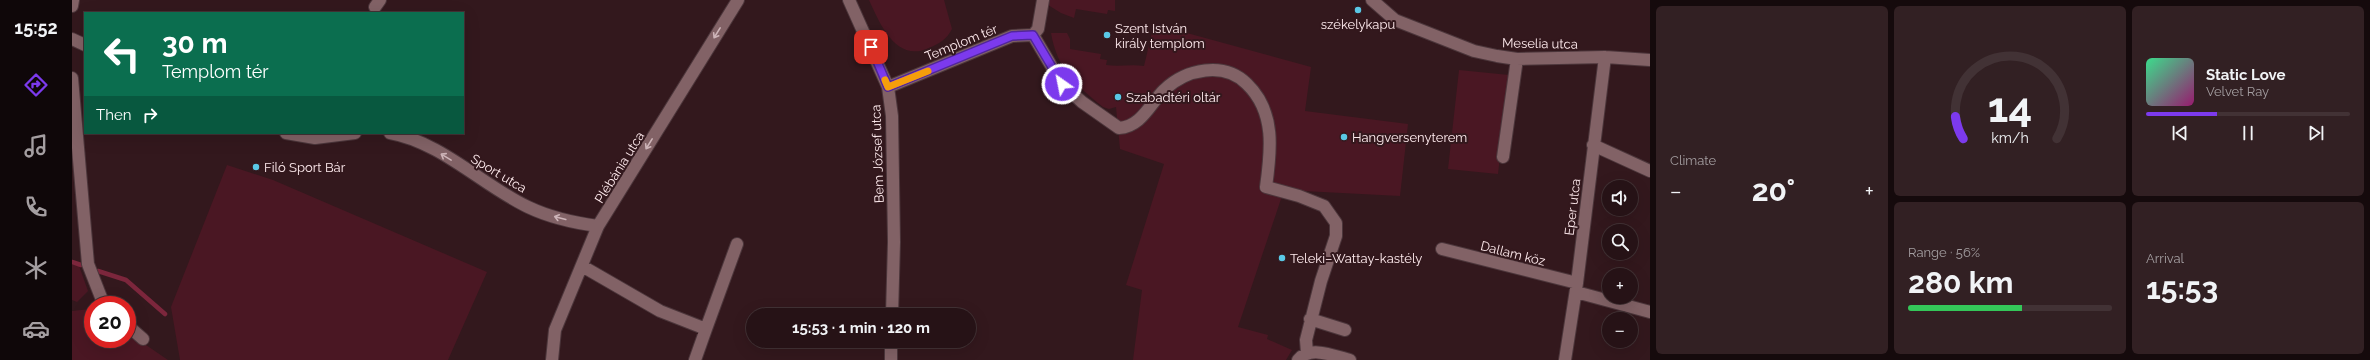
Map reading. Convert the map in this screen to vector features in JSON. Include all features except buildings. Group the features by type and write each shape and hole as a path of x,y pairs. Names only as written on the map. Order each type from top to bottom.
{"street":[{"path":"72,6 73,0"},
{"name":"Plébánia utca","path":"552,360 555,330 598,226 738,0"},
{"name":"Bem József utca","path":"849,0 888,87 893,145 892,308"},
{"path":"1043,0 1038,30 1033,35 1062,84 1082,102 1119,128 1127,128 1137,122 1165,89 1182,78 1202,70 1218,69 1231,72 1242,79 1254,91 1267,117 1271,141 1266,187 1299,196 1324,206 1336,222 1336,236 1310,320 1302,356 1319,353 1350,360"},
{"name":"Meselia utca","path":"1372,0 1394,20 1474,51 1516,59 1605,57 1650,60"},
{"name":"Templom tér","path":"888,87 1012,36 1033,35"},
{"path":"72,39 84,45"},
{"name":"Eper utca","path":"1565,360 1576,288 1605,57"},
{"path":"1503,157 1516,59"},
{"path":"72,78 88,264 100,296"},
{"path":"292,134 315,138 348,134"},
{"name":"Sport utca","path":"393,134 417,142 438,153 527,206 545,214 598,226"},
{"path":"1593,145 1650,171"},
{"path":"695,360 737,244"},
{"name":"Dallam köz","path":"1442,249 1576,288 1650,312"},
{"path":"582,266 660,311 706,329"},
{"path":"1310,320 1345,330"},
{"path":"136,333 143,339"},
{"path":"891,348 891,360"}],"shaded area":[{"path":"869,0 944,0 952,29 940,43 917,51 907,50 898,46 884,30"},
{"path":"1049,0 1115,0 1115,11 1108,10 1107,14 1076,9 1074,18 1061,13 1048,5"},
{"path":"1154,24 1311,67 1305,111 1408,124 1400,196 1284,190 1238,327 1268,335 1267,339 1292,350 1286,360 1133,360 1142,290 1126,285 1164,164 1120,149 1116,107 1109,109 1103,107 1076,83 1069,75 1058,57 1051,33 1067,33 1070,39 1070,49 1101,54 1100,59 1107,60 1106,65 1144,66"},
{"path":"1459,70 1509,75 1498,174 1448,169"},
{"path":"227,165 273,180 487,272 448,360 180,360 171,307"},
{"path":"72,260 78,263 88,291 77,302 72,300"},
{"path":"84,310 84,348 136,348 136,338 168,360 72,360 72,311"}],"waterway":[{"path":"72,262 81,265"},
{"path":"98,271 126,280 165,314"}],"slow traffic":[{"path":"885,80 888,87 928,71"}],"place":[{"name":"székelykapu","path":"1358,10"},
{"name":"Szent István király templom","path":"1107,35"},
{"name":"Szabadtéri oltár","path":"1118,97"},
{"name":"Hangversenyterem","path":"1344,137"},
{"name":"Filó Sport Bár","path":"256,167"},
{"name":"Teleki–Wattay-kastély","path":"1282,258"}],"route":[{"path":"871,47 888,87 1012,36 1033,35 1054,73 1062,84"}]}
